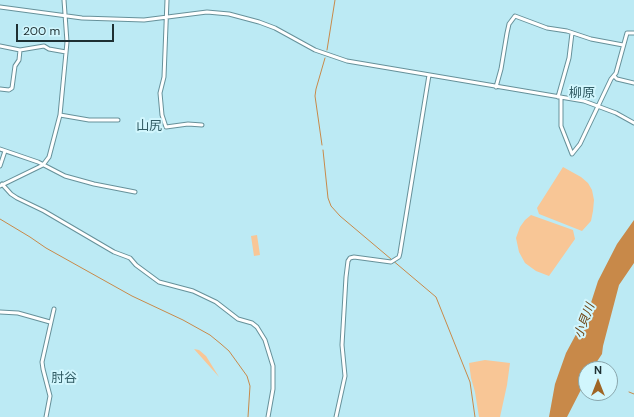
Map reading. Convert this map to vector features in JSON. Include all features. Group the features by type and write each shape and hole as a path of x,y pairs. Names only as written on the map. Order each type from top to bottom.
{"street":[{"path":"64,0 67,31 60,115 49,157 43,165 1,185 17,198 44,211 114,252 130,258 136,265 159,282 193,291 219,304 238,319 252,323 257,327 262,334 273,366 273,388 268,417"},
{"path":"167,0 164,77 160,100 162,115 166,127 188,124 202,125"},
{"path":"0,7 66,17 144,20 207,12 220,12 245,17 275,28 315,50 339,59 361,64 584,101 616,112 634,123"},
{"path":"496,87 501,69 509,24 515,16 547,28 623,45"},
{"path":"572,33 569,58 560,97 561,126 572,154 580,144 611,78 616,73 626,33 634,33"},
{"path":"0,46 20,50 41,46 46,47 49,50 66,52"},
{"path":"0,89 9,90 12,88 15,66 19,60 20,50"},
{"path":"336,417 345,376 342,345 348,260 354,257 391,262 396,260 400,253 429,75"},
{"path":"614,76 616,79 634,82"},
{"path":"60,115 89,120 118,120"},
{"path":"0,149 43,165 65,176 94,184 135,192"},
{"path":"0,166 5,151"},
{"path":"46,417 50,396 42,369 42,362 54,309"},
{"path":"0,312 18,314 50,322"}],"shaded area":[{"path":"563,167 581,177 588,183 592,190 594,200 591,221 582,231 539,214 537,208"},
{"path":"531,215 573,230 575,239 549,276 536,271 525,263 519,252 516,238 520,227"},
{"path":"257,235 260,255 254,256 251,236"},
{"path":"194,349 199,350 206,356 219,377"},
{"path":"485,360 510,363 500,417 479,417 469,363"}],"water":[{"name":"小貝川","path":"634,220 634,263 619,285 602,354 597,361 578,361 578,396 567,417 549,417 555,384 566,353 588,312 598,281 617,244"}],"waterway":[{"path":"327,50 335,0"},
{"path":"322,145 315,96 325,58"},
{"path":"323,150 328,198 331,206 340,216 436,297 470,382 475,417"},
{"path":"0,219 46,248 132,296 183,320 210,335 229,351 247,376 250,386 248,417"},
{"path":"629,392 634,394"}],"district":[{"name":"柳原","path":"582,94"},
{"name":"山尻","path":"149,127"},
{"name":"肘谷","path":"64,379"}]}
